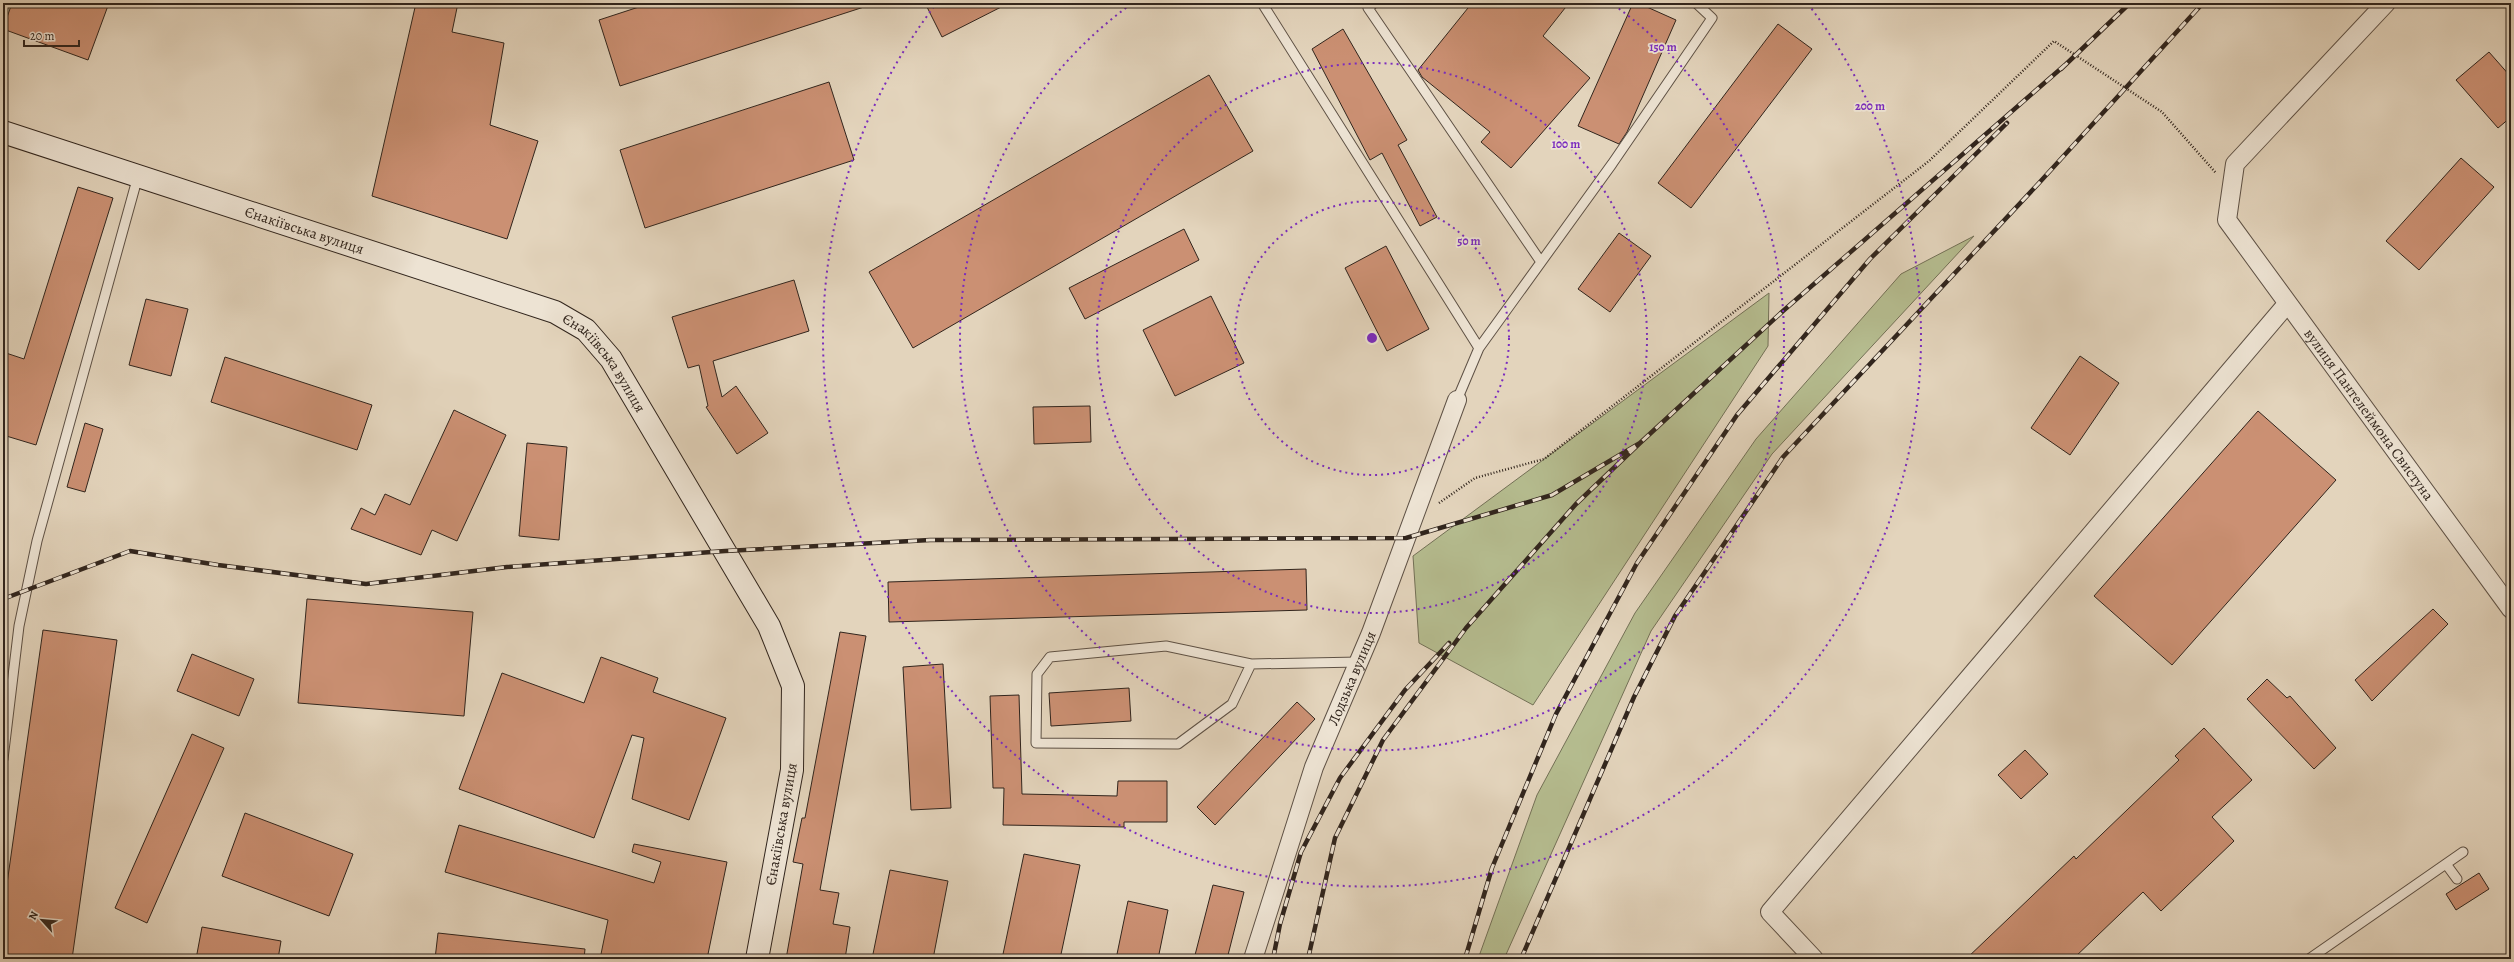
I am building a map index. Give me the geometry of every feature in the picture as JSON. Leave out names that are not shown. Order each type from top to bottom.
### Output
[{"type":"street","points":[[2231,190],[2235,164],[2386,3]]},
{"type":"street","name":"Єнакіївська вулиця","points":[[3,132],[555,312],[586,330],[611,359],[769,626],[793,686],[792,770],[757,959]]},
{"type":"street","name":"вулиця Пантелеймона Свистуна","points":[[2231,190],[2227,220],[2511,609]]},
{"type":"street","points":[[1814,959],[1770,912],[2287,304]]},
{"type":"street","name":"Лодзька вулиця","points":[[1253,959],[1314,768],[1359,662],[1457,400]]},
{"type":"lane","points":[[1262,3],[1479,348]]},
{"type":"lane","points":[[1374,3],[1368,8],[1541,262]]},
{"type":"lane","points":[[1457,400],[1479,348],[1612,164],[1712,18],[1696,3]]},
{"type":"lane","points":[[3,759],[19,626],[37,541],[138,176]]},
{"type":"lane","points":[[1251,664],[1232,704],[1178,744],[1036,743],[1037,674],[1050,657],[1166,646],[1251,664],[1359,662]]},
{"type":"lane","points":[[2309,959],[2463,852]]},
{"type":"lane","points":[[2446,864],[2457,879]]},
{"type":"path","points":[[1437,504],[1475,478],[1544,459],[1930,161],[2054,41],[2162,112],[2231,190]]},
{"type":"green space","points":[[1974,236],[1772,454],[1651,631],[1504,959],[1478,959],[1537,795],[1635,613],[1756,439],[1901,274]]},
{"type":"green space","points":[[1769,293],[1768,346],[1533,705],[1419,643],[1413,556]]},
{"type":"building","points":[[12,3],[109,3],[88,60],[3,29]]},
{"type":"building","points":[[416,3],[458,3],[452,32],[504,43],[490,125],[538,141],[507,239],[372,196]]},
{"type":"building","points":[[651,3],[867,3],[867,6],[620,86],[599,20]]},
{"type":"building","points":[[925,3],[1009,3],[942,37]]},
{"type":"building","points":[[1472,3],[1569,3],[1543,36],[1590,78],[1511,168],[1481,142],[1490,132],[1422,77],[1418,70]]},
{"type":"building","points":[[1633,3],[1638,3],[1676,20],[1627,132],[1619,144],[1578,126]]},
{"type":"building","points":[[1778,24],[1812,49],[1691,208],[1658,183]]},
{"type":"building","points":[[1343,29],[1407,140],[1398,145],[1437,217],[1420,226],[1382,153],[1370,160],[1312,49]]},
{"type":"building","points":[[2489,52],[2511,77],[2511,117],[2498,128],[2456,80]]},
{"type":"building","points":[[1209,75],[1253,151],[913,348],[869,272]]},
{"type":"building","points":[[829,82],[854,160],[645,228],[620,150]]},
{"type":"building","points":[[2461,158],[2494,187],[2419,270],[2386,241]]},
{"type":"building","points":[[78,187],[113,198],[36,445],[3,435],[3,352],[24,359]]},
{"type":"building","points":[[1184,229],[1199,260],[1085,319],[1069,288]]},
{"type":"building","points":[[1619,233],[1651,256],[1610,312],[1578,289]]},
{"type":"building","points":[[1386,246],[1429,329],[1387,351],[1345,268]]},
{"type":"building","points":[[794,280],[809,331],[713,361],[722,397],[736,386],[768,433],[737,454],[706,407],[708,406],[699,365],[688,368],[672,317]]},
{"type":"building","points":[[1211,296],[1244,363],[1175,396],[1143,330]]},
{"type":"building","points":[[146,299],[188,309],[171,376],[129,365]]},
{"type":"building","points":[[2080,356],[2119,383],[2070,455],[2031,428]]},
{"type":"building","points":[[225,357],[372,405],[357,450],[211,402]]},
{"type":"building","points":[[1090,406],[1091,442],[1034,444],[1033,407]]},
{"type":"building","points":[[454,410],[506,435],[457,541],[432,530],[421,555],[351,529],[361,508],[375,515],[385,494],[410,505]]},
{"type":"building","points":[[2258,411],[2336,480],[2172,665],[2094,596]]},
{"type":"building","points":[[85,423],[103,429],[85,492],[67,487]]},
{"type":"building","points":[[527,443],[567,447],[559,540],[519,536]]},
{"type":"building","points":[[1306,569],[1307,610],[889,622],[888,582]]},
{"type":"building","points":[[307,599],[473,612],[464,716],[298,703]]},
{"type":"building","points":[[2433,609],[2448,624],[2372,701],[2355,680]]},
{"type":"building","points":[[43,630],[117,640],[72,959],[3,959],[3,912]]},
{"type":"building","points":[[840,632],[866,636],[820,890],[839,893],[833,924],[850,927],[845,959],[786,959],[803,864],[793,862],[802,818],[805,818]]},
{"type":"building","points":[[192,654],[254,679],[239,716],[177,691]]},
{"type":"building","points":[[601,657],[658,678],[653,692],[726,718],[689,820],[632,799],[644,738],[632,735],[594,838],[459,789],[502,673],[584,703]]},
{"type":"building","points":[[943,664],[951,808],[911,810],[903,667]]},
{"type":"building","points":[[2267,679],[2287,698],[2290,696],[2336,748],[2314,769],[2247,699]]},
{"type":"building","points":[[1129,688],[1131,721],[1051,726],[1049,693]]},
{"type":"building","points":[[1019,695],[1022,794],[1117,796],[1118,781],[1167,781],[1167,822],[1124,822],[1124,827],[1003,825],[1004,788],[993,788],[990,696]]},
{"type":"building","points":[[1297,702],[1315,719],[1215,825],[1197,807]]},
{"type":"building","points":[[2204,728],[2252,780],[2212,817],[2234,841],[2161,911],[2143,892],[2073,959],[1966,959],[2074,856],[2076,859],[2179,760],[2175,756]]},
{"type":"building","points":[[192,734],[224,748],[147,923],[115,908]]},
{"type":"building","points":[[2025,750],[2048,774],[2021,799],[1998,775]]},
{"type":"building","points":[[245,813],[353,854],[329,916],[222,876]]},
{"type":"building","points":[[459,825],[654,883],[661,862],[632,852],[634,844],[727,862],[707,959],[600,959],[608,920],[445,872]]},
{"type":"building","points":[[1024,854],[1080,865],[1060,959],[1002,959]]},
{"type":"building","points":[[890,870],[948,881],[933,959],[872,959]]},
{"type":"building","points":[[2479,873],[2489,889],[2456,910],[2446,894]]},
{"type":"building","points":[[1213,885],[1244,892],[1227,959],[1194,959]]},
{"type":"building","points":[[1128,901],[1168,910],[1158,959],[1116,959]]},
{"type":"building","points":[[202,927],[281,941],[278,959],[196,959]]},
{"type":"building","points":[[438,933],[585,949],[584,959],[435,959]]},
{"type":"railway","points":[[2061,69],[2130,3]]},
{"type":"railway","points":[[1521,959],[1634,697],[1675,616],[1783,457],[2039,183],[2203,3]]},
{"type":"railway","points":[[1308,959],[1335,838],[1383,740],[1466,628],[1576,504],[1640,443],[1783,311],[2065,65]]},
{"type":"railway","points":[[1465,959],[1492,868],[1556,714],[1637,563],[1737,415],[1870,259],[2007,123]]},
{"type":"railway","points":[[3,599],[130,551],[218,565],[366,584],[507,567],[725,551],[930,540],[1406,538],[1552,495],[1640,443]]},
{"type":"railway","points":[[1273,959],[1280,924],[1301,852],[1340,778],[1405,690],[1449,643]]}]
